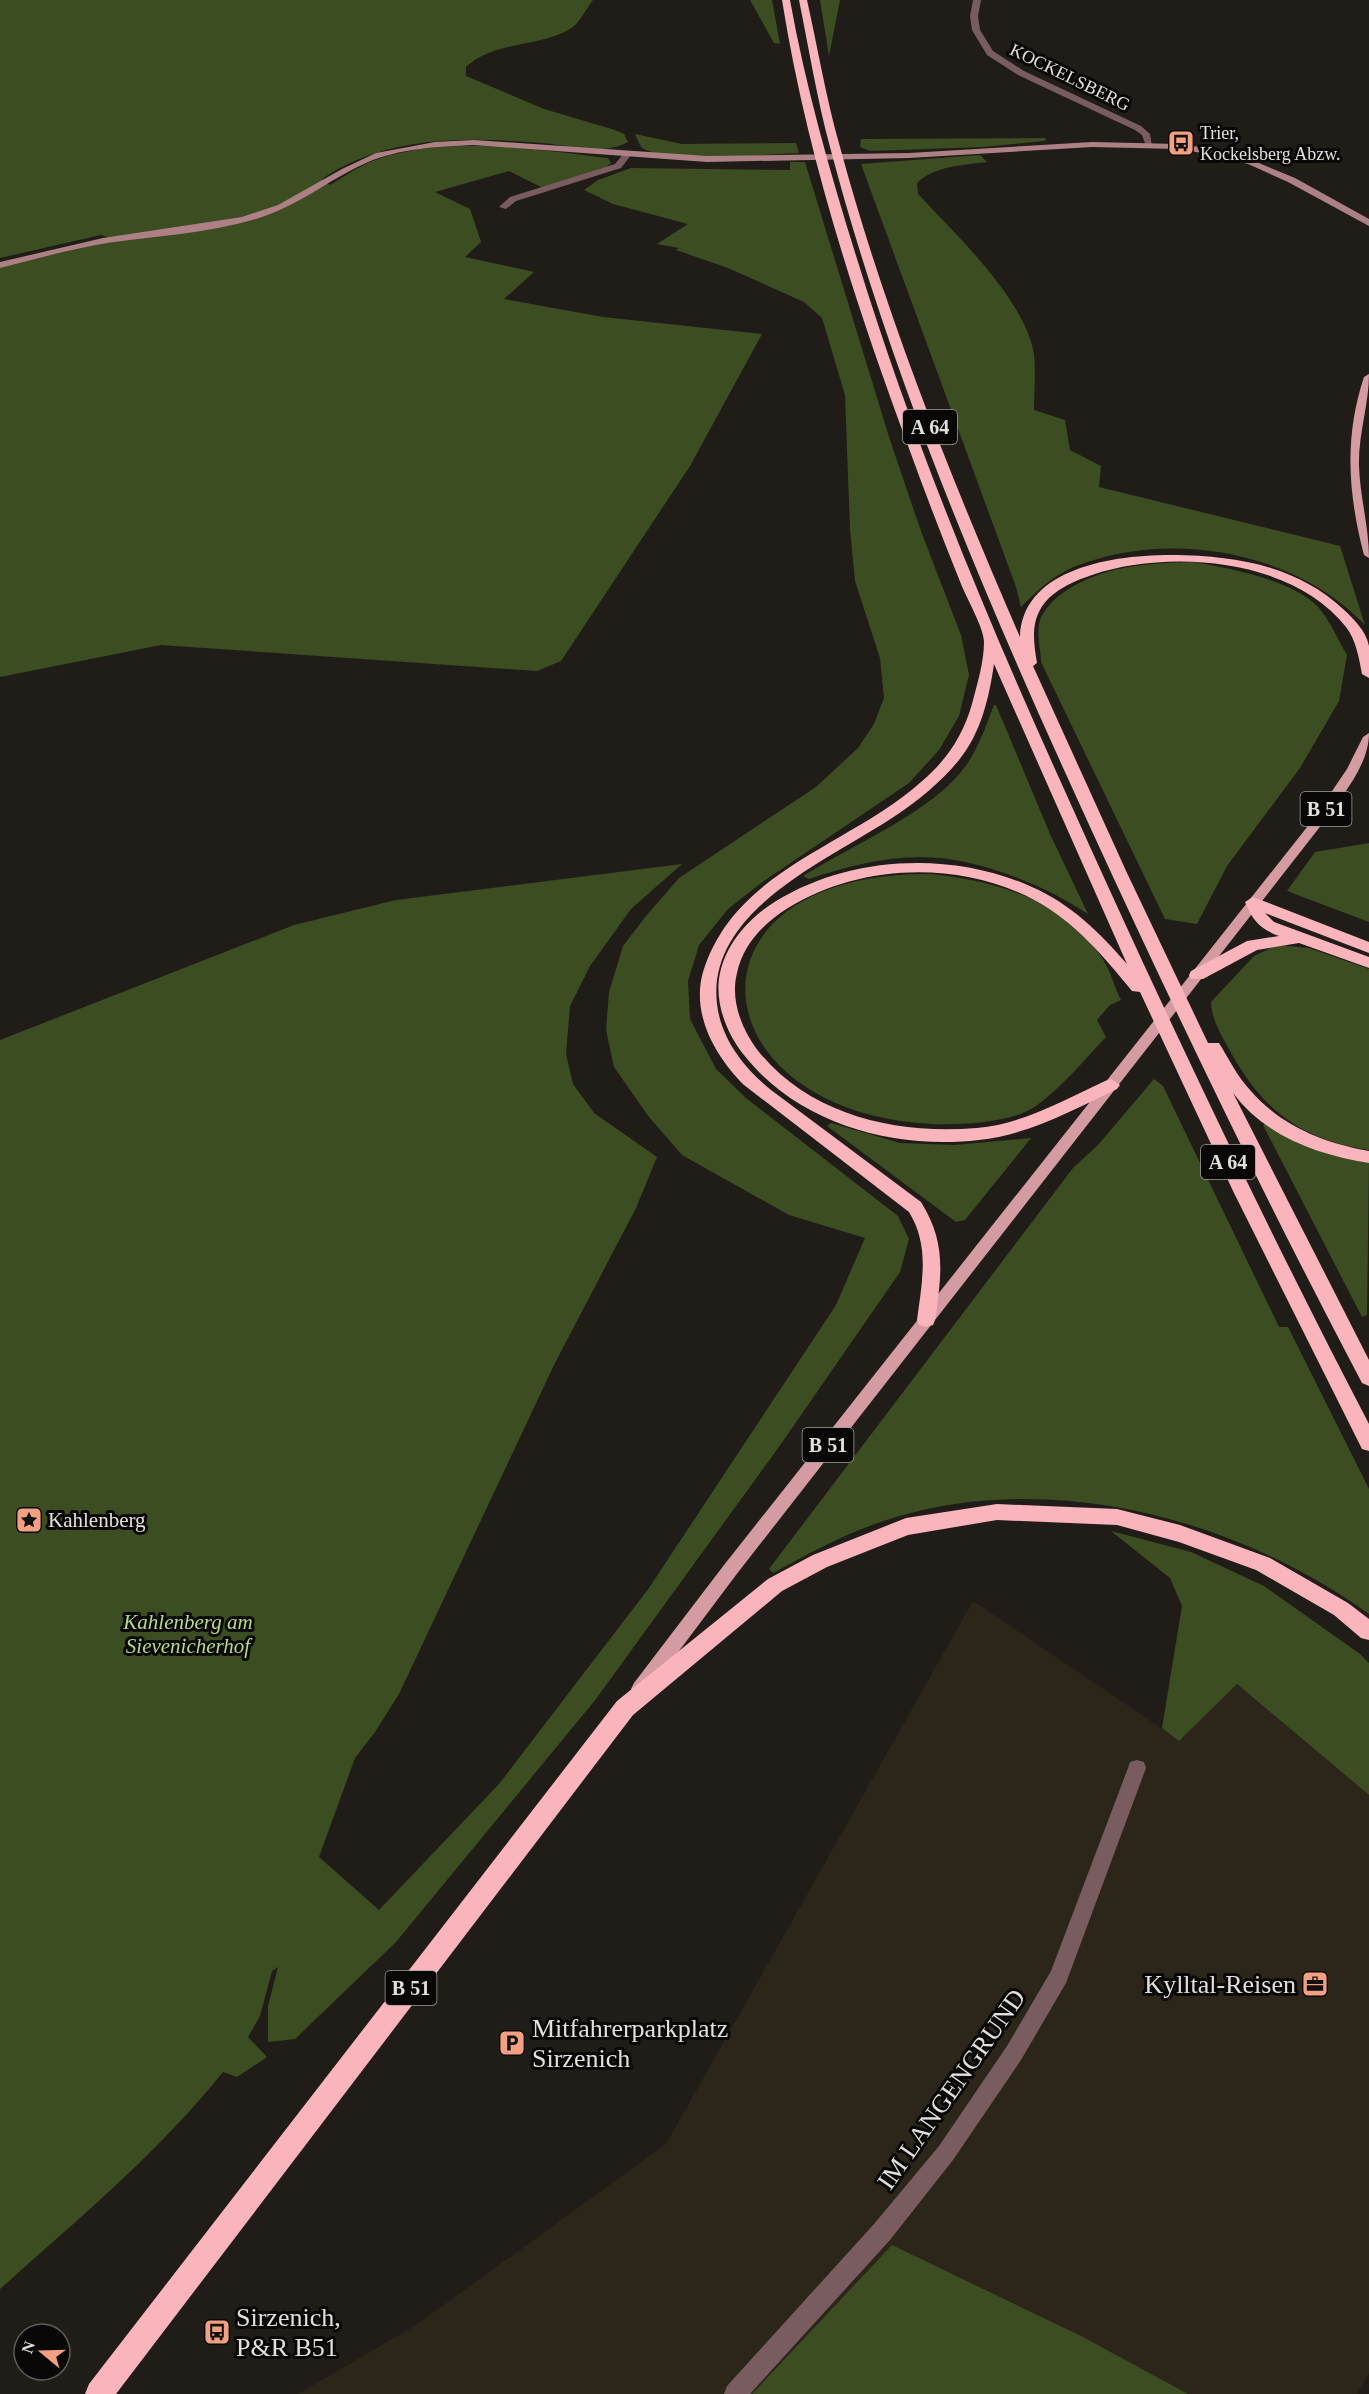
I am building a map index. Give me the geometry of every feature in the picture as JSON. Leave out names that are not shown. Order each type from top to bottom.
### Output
[{"type":"highway","name":"A 64","points":[[786,0],[817,143],[864,304],[921,467],[991,642],[1151,1002],[1306,1322],[1369,1443]]},
{"type":"highway","name":"A 64","points":[[803,0],[840,166],[884,303],[975,552],[1167,975],[1305,1257],[1369,1378]]},
{"type":"highway","points":[[1033,683],[1027,640],[1028,624],[1033,610],[1042,598],[1069,579],[1086,572],[1147,557],[1211,559],[1276,575],[1308,589],[1350,623],[1361,641],[1369,674]]},
{"type":"highway","points":[[926,1320],[933,1259],[926,1223],[915,1208],[764,1092],[738,1068],[716,1035],[707,1000],[710,971],[719,947],[735,922],[750,906],[796,869],[900,806],[934,780],[954,758],[970,734],[980,709],[991,642]]},
{"type":"highway","points":[[1111,1085],[1020,1124],[980,1134],[921,1135],[885,1130],[845,1120],[816,1108],[783,1087],[755,1061],[738,1034],[728,1007],[727,976],[736,949],[759,920],[788,899],[818,885],[856,873],[928,868],[957,872],[1002,883],[1024,890],[1056,906],[1088,929],[1151,1002]]},
{"type":"highway","points":[[1254,902],[1263,921],[1302,939],[1369,963]]},
{"type":"highway","points":[[1254,902],[1369,948]]},
{"type":"highway","points":[[1197,975],[1253,945],[1274,940],[1302,939]]},
{"type":"highway","points":[[1167,975],[1241,1091],[1260,1110],[1300,1138],[1326,1148],[1369,1157]]},
{"type":"highway","points":[[625,1708],[775,1585],[811,1566],[906,1527],[997,1512],[1117,1517],[1180,1534],[1263,1564],[1341,1609],[1369,1631]]},
{"type":"highway","name":"B 51","points":[[99,2394],[625,1708]]},
{"type":"main road","points":[[0,265],[104,241],[224,224],[266,213],[292,203],[352,167],[397,150],[432,145],[507,144],[690,159],[981,152],[1074,143],[1149,144],[1212,151],[1249,161],[1284,177],[1369,223]]},
{"type":"main road","points":[[1369,377],[1358,413],[1354,462],[1355,501],[1369,555]]},
{"type":"main road","name":"B 51","points":[[625,1708],[1254,902],[1335,796],[1369,737]]},
{"type":"street","name":"KOCKELSBERG","points":[[978,0],[974,16],[976,30],[990,53],[1021,73],[1138,128],[1146,134],[1149,144]]},
{"type":"street","points":[[503,207],[513,199],[618,166],[627,155]]},
{"type":"street","name":"IM LANGENGRUND","points":[[735,2394],[882,2232],[946,2153],[1014,2053],[1059,1976],[1137,1768]]},
{"type":"shaded area","points":[[973,1601],[1179,1740],[1237,1684],[1369,1795],[1369,2373],[1357,2394],[298,2394],[416,2325],[666,2144]]},
{"type":"green space","points":[[0,0],[593,0],[570,29],[558,35],[490,52],[477,58],[466,67],[466,76],[544,109],[615,130],[624,134],[628,142],[608,148],[586,149],[513,141],[428,142],[373,154],[322,179],[330,185],[370,162],[398,153],[427,148],[488,146],[608,158],[611,163],[606,167],[543,188],[509,171],[435,192],[470,209],[481,242],[465,257],[534,272],[504,299],[603,317],[762,334],[690,466],[561,661],[537,671],[161,645],[0,677],[0,265],[114,239],[101,235],[0,258]]},
{"type":"green space","points":[[750,0],[772,0],[780,44],[774,43]]},
{"type":"green space","points":[[820,0],[840,0],[829,56]]},
{"type":"green space","points":[[635,134],[682,144],[796,143],[799,153],[717,157],[672,156],[641,147]]},
{"type":"green space","points":[[1046,138],[1045,141],[983,147],[870,151],[860,147],[861,139]]},
{"type":"green space","points":[[980,155],[987,162],[950,167],[924,177],[917,183],[918,194],[986,268],[1017,311],[1028,333],[1034,354],[1034,410],[1065,420],[1070,450],[1101,466],[1099,487],[1340,546],[1365,625],[1336,600],[1304,579],[1268,564],[1230,554],[1190,549],[1151,549],[1113,555],[1076,566],[1054,578],[1021,607],[1016,587],[861,164]]},
{"type":"green space","name":"Kahlenberg am Sievenicherhof","points":[[790,162],[805,162],[889,437],[922,534],[961,635],[969,675],[959,716],[939,750],[909,783],[761,883],[728,909],[699,945],[688,981],[690,1019],[716,1069],[746,1098],[898,1216],[909,1239],[900,1272],[781,1444],[596,1699],[396,1942],[295,2039],[268,2042],[268,2006],[278,1967],[272,1971],[260,2016],[248,2037],[267,2057],[237,2077],[223,2072],[198,2102],[144,2158],[0,2289],[0,1040],[294,925],[396,900],[682,864],[631,909],[590,966],[570,1006],[566,1054],[573,1084],[594,1113],[657,1157],[636,1208],[555,1363],[399,1694],[355,1758],[319,1857],[379,1910],[499,1784],[649,1588],[836,1305],[865,1238],[789,1215],[682,1155],[649,1117],[614,1067],[606,1030],[609,992],[623,946],[646,916],[679,878],[816,787],[858,748],[874,724],[884,698],[880,658],[855,581],[850,529],[845,395],[822,318],[804,302],[728,268],[676,250],[679,248],[657,244],[688,224],[613,204],[584,190],[598,180],[631,168],[790,170]]},
{"type":"green space","points":[[1193,562],[1260,577],[1293,589],[1318,607],[1347,655],[1339,701],[1300,768],[1227,866],[1197,924],[1165,919],[1041,662],[1038,634],[1040,621],[1050,605],[1075,585],[1123,568]]},
{"type":"green space","points":[[994,705],[996,705],[1050,834],[1088,914],[1051,892],[1008,874],[942,858],[893,859],[850,867],[809,879],[803,876],[914,812],[953,781],[975,750]]},
{"type":"green space","points":[[1369,843],[1369,922],[1287,891],[1315,852]]},
{"type":"green space","points":[[930,874],[1003,888],[1048,908],[1087,938],[1105,963],[1121,1000],[1110,1005],[1097,1020],[1106,1037],[1050,1095],[1021,1114],[983,1122],[932,1124],[853,1110],[795,1080],[759,1039],[745,994],[755,949],[788,911],[846,884]]},
{"type":"green space","points":[[1277,945],[1309,948],[1369,969],[1369,1150],[1323,1138],[1303,1129],[1269,1105],[1241,1070],[1217,1026],[1211,1002],[1254,956]]},
{"type":"green space","points":[[1154,1079],[1163,1086],[1279,1327],[1288,1327],[1369,1489],[1369,1614],[1317,1581],[1262,1552],[1203,1529],[1143,1512],[1081,1502],[1018,1499],[957,1504],[896,1517],[848,1535],[773,1573],[769,1569],[1073,1168],[1098,1145]]},
{"type":"green space","points":[[831,1123],[900,1143],[954,1145],[1031,1138],[965,1220],[956,1222],[827,1126]]},
{"type":"green space","points":[[1266,1123],[1303,1143],[1328,1153],[1369,1162],[1367,1315],[1362,1317],[1263,1125]]},
{"type":"green space","points":[[1111,1531],[1191,1552],[1264,1586],[1360,1654],[1369,1663],[1369,1795],[1237,1684],[1179,1741],[1162,1728],[1182,1606],[1170,1578]]},
{"type":"green space","points":[[892,2245],[1083,2337],[1188,2394],[752,2394]]},
{"type":"place","name":"Trier, Kockelsberg Abzw.","points":[[1181,143]]},
{"type":"place","name":"Kahlenberg","points":[[29,1520]]},
{"type":"place","name":"Kylltal-Reisen","points":[[1315,1984]]},
{"type":"place","name":"Mitfahrerparkplatz Sirzenich","points":[[512,2043]]},
{"type":"place","name":"Sirzenich, P&R B51","points":[[217,2332]]}]
